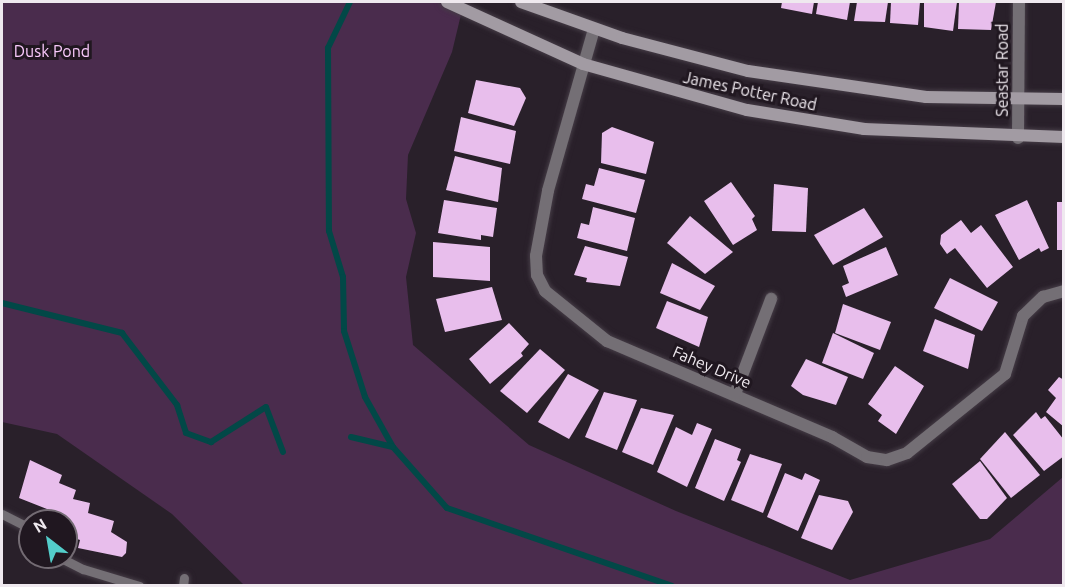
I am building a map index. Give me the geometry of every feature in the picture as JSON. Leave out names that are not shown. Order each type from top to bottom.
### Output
[{"type":"main road","name":"James Potter Road","points":[[447,2],[584,64],[671,91],[802,120],[919,134],[1018,138],[1064,137]]},
{"type":"main road","name":"James Potter Road","points":[[521,2],[594,29],[748,71],[926,97],[1064,99]]},
{"type":"street","name":"Seastar Road","points":[[1018,138],[1019,2]]},
{"type":"street","name":"Fahey Drive","points":[[594,29],[548,191],[537,275],[560,305],[607,341],[735,394],[867,457],[888,460],[907,453],[1005,374],[1023,316],[1043,297],[1064,291]]},
{"type":"street","points":[[735,394],[771,299]]},
{"type":"lane","points":[[2,514],[18,522]]},
{"type":"lane","points":[[78,566],[139,585]]},
{"type":"green space","name":"Dusk Pond","points":[[2,2],[464,2],[452,52],[408,155],[406,199],[416,233],[406,277],[413,345],[529,445],[676,511],[850,580],[990,539],[1063,477],[1063,585],[244,585],[172,514],[57,434],[2,422]]},
{"type":"building","points":[[782,2],[814,2],[812,14],[781,8]]},
{"type":"building","points":[[818,2],[850,2],[847,20],[816,14]]},
{"type":"building","points":[[857,2],[888,2],[885,22],[854,21]]},
{"type":"building","points":[[891,2],[920,2],[918,25],[890,23]]},
{"type":"building","points":[[924,2],[957,2],[953,31],[924,27]]},
{"type":"building","points":[[959,2],[996,2],[991,30],[958,29]]},
{"type":"building","points":[[476,80],[520,88],[526,98],[514,126],[468,113]]},
{"type":"building","points":[[461,117],[516,131],[510,164],[454,151]]},
{"type":"building","points":[[612,127],[654,142],[646,174],[601,163],[602,133]]},
{"type":"building","points":[[455,156],[502,168],[498,202],[446,190]]},
{"type":"building","points":[[599,168],[645,180],[636,213],[582,199],[586,184],[594,186]]},
{"type":"building","points":[[731,182],[755,216],[752,219],[757,230],[733,245],[704,201]]},
{"type":"building","points":[[774,184],[808,188],[806,232],[772,231]]},
{"type":"building","points":[[444,200],[497,208],[493,237],[481,235],[481,240],[438,233]]},
{"type":"building","points":[[1027,200],[1049,248],[1041,252],[1039,248],[1019,260],[995,215]]},
{"type":"building","points":[[1057,202],[1064,202],[1064,250],[1057,250]]},
{"type":"building","points":[[593,207],[635,218],[627,251],[577,238],[581,223],[589,225]]},
{"type":"building","points":[[864,208],[883,237],[833,265],[814,235]]},
{"type":"building","points":[[690,216],[733,252],[705,274],[667,243]]},
{"type":"building","points":[[961,220],[971,233],[981,225],[1013,267],[987,288],[955,248],[947,254],[940,244],[941,235]]},
{"type":"building","points":[[433,242],[490,247],[490,281],[433,277]]},
{"type":"building","points":[[585,246],[628,257],[620,286],[586,282],[587,278],[574,275]]},
{"type":"building","points":[[886,247],[898,275],[846,297],[842,286],[849,283],[843,266]]},
{"type":"building","points":[[672,263],[715,286],[700,310],[660,293]]},
{"type":"building","points":[[950,278],[998,302],[982,331],[934,308]]},
{"type":"building","points":[[492,287],[502,320],[445,332],[436,299]]},
{"type":"building","points":[[667,301],[708,317],[699,347],[656,328]]},
{"type":"building","points":[[843,304],[891,322],[880,350],[835,333]]},
{"type":"building","points":[[935,319],[975,335],[968,369],[923,351]]},
{"type":"building","points":[[509,323],[529,344],[521,353],[523,356],[490,384],[469,359]]},
{"type":"building","points":[[833,333],[874,353],[863,379],[822,363]]},
{"type":"building","points":[[540,349],[565,370],[527,413],[500,391]]},
{"type":"building","points":[[806,359],[848,377],[836,405],[803,395],[791,386]]},
{"type":"building","points":[[895,366],[924,386],[896,434],[878,421],[882,415],[868,404]]},
{"type":"building","points":[[568,374],[599,390],[569,439],[538,422]]},
{"type":"building","points":[[1059,377],[1064,380],[1064,427],[1046,412],[1056,398],[1048,390]]},
{"type":"building","points":[[604,392],[637,400],[617,450],[585,437]]},
{"type":"building","points":[[641,408],[674,415],[653,465],[622,452]]},
{"type":"building","points":[[1036,412],[1041,419],[1045,416],[1064,440],[1064,456],[1044,471],[1013,435]]},
{"type":"building","points":[[697,423],[712,429],[687,487],[657,472],[676,427],[692,435]]},
{"type":"building","points":[[1005,432],[1040,475],[1011,498],[980,459]]},
{"type":"building","points":[[715,439],[741,449],[737,460],[741,462],[724,501],[695,488]]},
{"type":"building","points":[[750,454],[782,464],[763,513],[731,500]]},
{"type":"building","points":[[30,460],[62,475],[59,483],[76,490],[73,499],[90,503],[88,513],[114,521],[111,532],[127,542],[126,553],[122,557],[78,548],[80,540],[78,539],[78,509],[47,509],[19,498]]},
{"type":"building","points":[[980,461],[1007,498],[987,519],[980,519],[952,484]]},
{"type":"building","points":[[785,473],[802,480],[805,473],[820,480],[798,531],[767,517]]},
{"type":"building","points":[[819,495],[848,501],[853,512],[832,550],[801,538]]},
{"type":"waterway","points":[[350,2],[328,48],[329,231],[343,277],[344,331],[365,397],[393,447],[447,508],[672,586]]},
{"type":"waterway","points":[[2,303],[122,333],[177,405],[186,433],[211,442],[266,407],[283,452]]},
{"type":"waterway","points":[[351,437],[393,447]]}]
